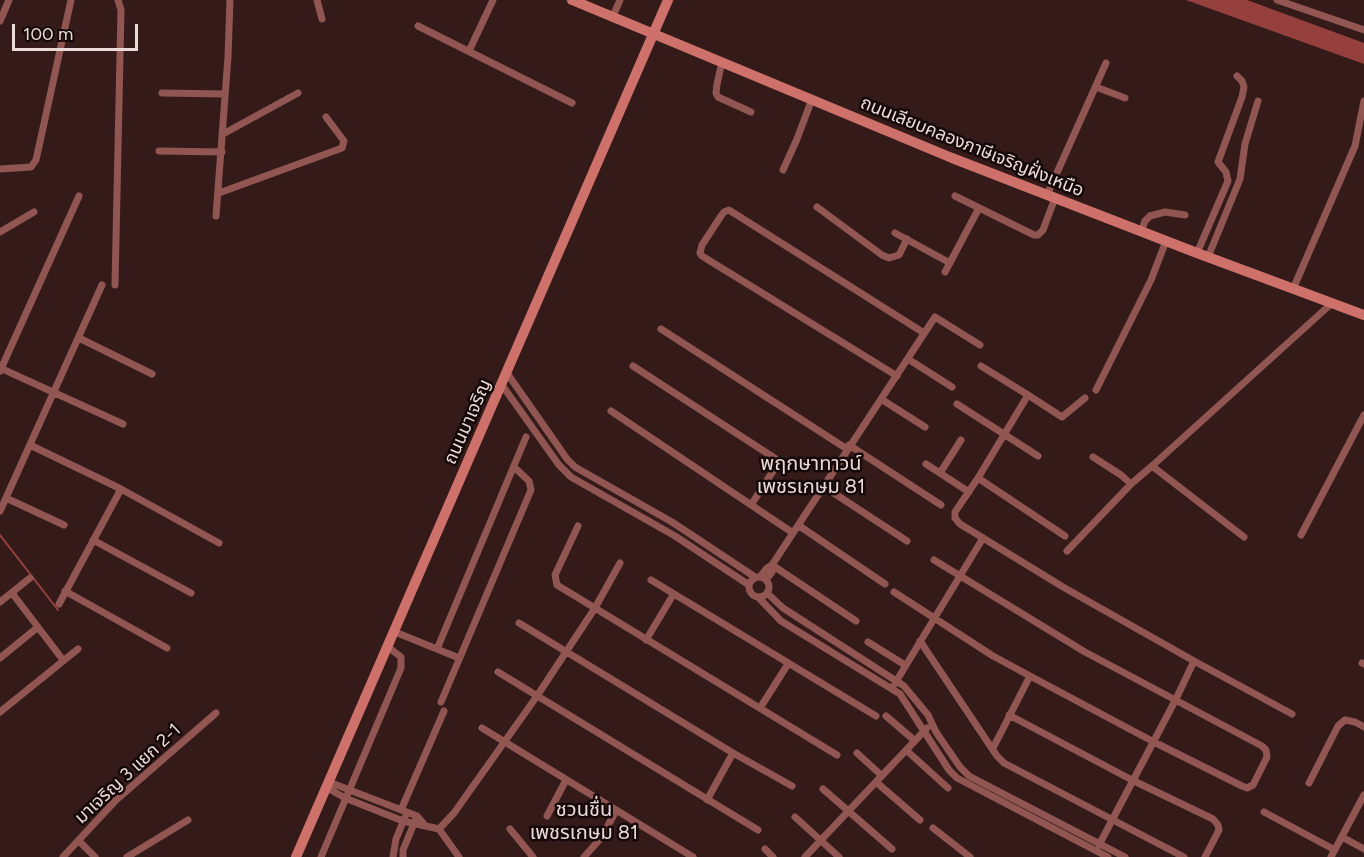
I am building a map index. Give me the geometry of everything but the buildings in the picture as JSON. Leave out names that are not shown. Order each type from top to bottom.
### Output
[{"type":"main road","name":"ถนนเลียบคลองภาษีเจริญฝั่งเหนือ","points":[[572,0],[1051,197],[1364,315]]},
{"type":"main road","name":"ถนนมาเจริญ","points":[[296,857],[668,0]]},
{"type":"street","points":[[0,21],[9,0]]},
{"type":"street","points":[[0,169],[31,167],[36,160],[71,0]]},
{"type":"street","points":[[115,285],[121,10],[118,0]]},
{"type":"street","points":[[216,216],[222,152],[230,0]]},
{"type":"street","points":[[317,0],[322,19]]},
{"type":"street","points":[[469,51],[493,0]]},
{"type":"street","points":[[613,16],[620,0]]},
{"type":"street","points":[[1276,0],[1364,30]]},
{"type":"street","points":[[418,26],[572,103]]},
{"type":"street","points":[[723,62],[717,84],[718,98],[751,112]]},
{"type":"street","points":[[955,196],[1030,234],[1038,235],[1043,230],[1051,197],[1106,63]]},
{"type":"street","points":[[1202,255],[1228,181],[1226,172],[1218,162],[1242,97],[1244,87],[1237,76]]},
{"type":"street","points":[[1096,87],[1125,98]]},
{"type":"street","points":[[162,93],[225,94]]},
{"type":"street","points":[[223,134],[298,93]]},
{"type":"street","points":[[783,170],[812,99]]},
{"type":"street","points":[[1202,255],[1240,179],[1245,144],[1258,101]]},
{"type":"street","points":[[1293,289],[1355,146],[1364,101]]},
{"type":"street","points":[[219,193],[342,148],[344,141],[326,117]]},
{"type":"street","points":[[159,151],[222,152]]},
{"type":"street","points":[[80,196],[0,369],[123,424]]},
{"type":"street","points":[[817,207],[889,258],[899,255],[907,239]]},
{"type":"street","points":[[945,272],[979,208]]},
{"type":"street","points":[[897,376],[702,256],[700,253],[702,245],[724,212],[729,210],[924,333]]},
{"type":"street","points":[[0,232],[34,212]]},
{"type":"street","points":[[1141,232],[1145,221],[1150,216],[1165,212],[1185,215]]},
{"type":"street","points":[[895,233],[950,263]]},
{"type":"street","points":[[1096,390],[1151,280],[1166,241]]},
{"type":"street","points":[[0,511],[102,285]]},
{"type":"street","points":[[1068,551],[1131,484],[1332,303]]},
{"type":"street","points":[[749,585],[761,578],[767,568],[772,566],[935,317],[980,345]]},
{"type":"street","points":[[661,328],[941,505]]},
{"type":"street","points":[[79,338],[152,374]]},
{"type":"street","points":[[908,358],[952,387]]},
{"type":"street","points":[[633,366],[776,459],[777,465],[751,505]]},
{"type":"street","points":[[981,366],[1062,417],[1085,398]]},
{"type":"street","points":[[507,373],[575,467],[761,578],[769,586],[767,592],[758,597]]},
{"type":"street","points":[[502,385],[559,465],[571,477],[707,557],[749,585],[750,591],[781,621],[900,694],[949,770],[957,778],[1098,847],[1125,857]]},
{"type":"street","points":[[1028,395],[955,512],[955,518],[1063,587],[1293,714]]},
{"type":"street","points":[[881,399],[925,427]]},
{"type":"street","points":[[957,404],[1038,456]]},
{"type":"street","points":[[611,411],[793,533]]},
{"type":"street","points":[[1301,535],[1364,415]]},
{"type":"street","points":[[437,649],[526,437]]},
{"type":"street","points":[[940,473],[962,440]]},
{"type":"street","points":[[30,445],[121,489],[219,543]]},
{"type":"street","points":[[1093,457],[1131,484]]},
{"type":"street","points":[[559,465],[567,459]]},
{"type":"street","points":[[926,464],[969,492]]},
{"type":"street","points":[[1152,466],[1244,537]]},
{"type":"street","points":[[441,702],[531,490],[530,481],[514,467]]},
{"type":"street","points":[[978,478],[1065,536]]},
{"type":"street","points":[[823,486],[907,541]]},
{"type":"street","points":[[59,604],[121,489]]},
{"type":"street","points":[[623,506],[627,497]]},
{"type":"street","points":[[6,498],[64,525]]},
{"type":"street","points":[[798,525],[885,584]]},
{"type":"street","points":[[578,526],[555,575],[555,582],[646,640],[837,755]]},
{"type":"street","points":[[892,689],[983,538]]},
{"type":"street","points":[[93,540],[191,593]]},
{"type":"street","points":[[707,557],[712,549]]},
{"type":"street","points":[[894,592],[993,656],[1030,676],[1242,786],[1247,788],[1253,785],[1267,756],[1262,746],[1085,652],[934,560]]},
{"type":"street","points":[[439,828],[459,806],[537,696],[595,608],[620,563]]},
{"type":"street","points":[[772,566],[856,621]]},
{"type":"street","points":[[0,602],[30,578]]},
{"type":"street","points":[[651,580],[876,716]]},
{"type":"street","points":[[65,591],[167,648]]},
{"type":"street","points":[[767,592],[783,608],[904,686],[928,715],[960,767],[969,776],[1098,847],[1108,857]]},
{"type":"street","points":[[12,593],[63,660]]},
{"type":"street","points":[[646,640],[673,595]]},
{"type":"street","points":[[519,623],[733,753],[792,786]]},
{"type":"street","points":[[0,658],[38,627]]},
{"type":"street","points":[[395,632],[459,658]]},
{"type":"street","points":[[920,641],[1004,763],[1185,857]]},
{"type":"street","points":[[868,642],[905,665]]},
{"type":"street","points":[[321,857],[401,668],[401,657],[388,647]]},
{"type":"street","points":[[0,712],[78,649]]},
{"type":"street","points":[[1098,847],[1194,661]]},
{"type":"street","points":[[760,708],[788,664]]},
{"type":"street","points":[[498,672],[758,830]]},
{"type":"street","points":[[993,748],[1030,676]]},
{"type":"street","points":[[393,857],[404,811],[444,711]]},
{"type":"street","name":"มาเจริญ 3 แยก 2-1","points":[[63,857],[116,800],[216,713]]},
{"type":"street","points":[[1009,715],[1132,780],[1213,819],[1218,825],[1218,830],[1205,857]]},
{"type":"street","points":[[886,716],[914,740]]},
{"type":"street","points":[[1309,783],[1338,726],[1345,720],[1364,727]]},
{"type":"street","points":[[805,857],[932,723]]},
{"type":"street","points":[[482,728],[693,857]]},
{"type":"street","points":[[906,750],[948,788]]},
{"type":"street","points":[[707,800],[733,753]]},
{"type":"street","points":[[857,753],[920,820]]},
{"type":"street","points":[[547,816],[566,780]]},
{"type":"street","points":[[327,785],[348,790],[417,816],[424,824]]},
{"type":"street","points":[[327,785],[345,798],[414,824],[439,828],[459,857]]},
{"type":"street","points":[[823,789],[892,849]]},
{"type":"street","points":[[1263,812],[1333,854],[1364,796]]},
{"type":"street","points":[[584,857],[601,838],[616,811]]},
{"type":"street","points":[[403,857],[403,850],[417,816]]},
{"type":"street","points":[[795,817],[839,857]]},
{"type":"street","points":[[127,857],[188,820]]},
{"type":"street","points":[[933,828],[970,857]]},
{"type":"street","points":[[510,829],[533,857]]},
{"type":"street","points":[[1342,837],[1364,849]]},
{"type":"street","points":[[79,841],[95,857]]},
{"type":"street","points":[[765,849],[773,857]]},
{"type":"shaded area","points":[[1186,0],[1247,0],[1364,43],[1364,64]]},
{"type":"waterway","points":[[0,535],[58,610]]},
{"type":"district","name":"พฤกษาทาวน์ เพชรเกษม 81","points":[[811,476]]},
{"type":"district","name":"ชวนชื่น เพชรเกษม 81","points":[[584,822]]}]
